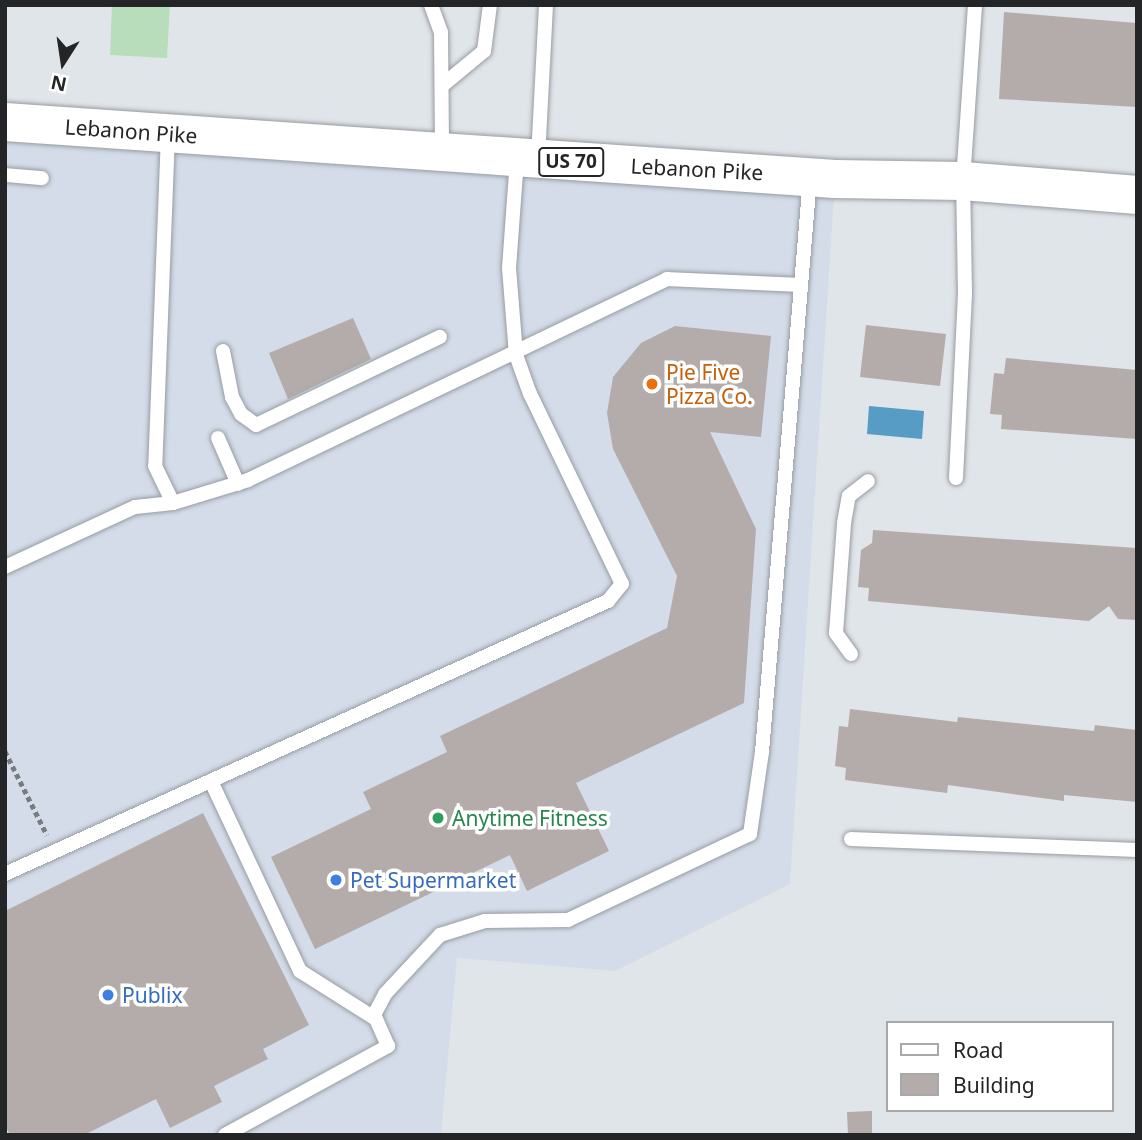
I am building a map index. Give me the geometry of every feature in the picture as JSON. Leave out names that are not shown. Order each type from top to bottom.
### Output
[{"type":"main road","name":"Lebanon Pike","points":[[5,122],[528,159],[810,176],[963,181],[1137,195]]},
{"type":"lane","points":[[431,5],[441,32],[444,84],[442,153]]},
{"type":"lane","points":[[444,84],[484,51],[490,5]]},
{"type":"lane","points":[[5,874],[608,601],[622,584],[530,394],[516,355],[509,268],[528,159],[546,5]]},
{"type":"lane","points":[[957,478],[965,293],[963,181],[975,5]]},
{"type":"lane","points":[[168,133],[155,466],[173,503]]},
{"type":"lane","points":[[5,175],[42,178]]},
{"type":"lane","points":[[376,1018],[385,994],[440,935],[485,921],[568,920],[750,834],[762,752],[810,176]]},
{"type":"lane","points":[[5,567],[135,507],[173,503],[238,484],[516,355],[667,279],[800,285]]},
{"type":"lane","points":[[223,351],[232,397],[241,414],[256,425],[440,337]]},
{"type":"lane","points":[[218,438],[238,484]]},
{"type":"lane","points":[[851,654],[836,633],[844,523],[849,496],[867,481]]},
{"type":"lane","points":[[211,781],[300,971],[376,1018],[388,1046],[225,1135]]},
{"type":"lane","points":[[851,839],[1137,850]]},
{"type":"path","points":[[5,751],[55,852]]},
{"type":"shaded area","points":[[5,122],[835,179],[790,884],[615,971],[457,958],[441,1135],[5,1135]]},
{"type":"green space","points":[[112,5],[170,5],[167,58],[110,55]]},
{"type":"water","points":[[869,406],[924,411],[922,439],[867,434]]},
{"type":"building","points":[[1004,12],[1137,23],[1137,107],[999,99]]},
{"type":"building","points":[[353,318],[371,359],[288,399],[269,353]]},
{"type":"building","points":[[866,325],[946,334],[940,386],[860,377]]},
{"type":"building","points":[[675,326],[771,336],[761,437],[710,432],[756,529],[744,703],[576,783],[609,851],[527,891],[510,855],[315,949],[271,857],[371,809],[363,792],[447,752],[440,736],[667,628],[677,576],[613,449],[607,413],[613,377],[641,343]]},
{"type":"building","points":[[1006,358],[1137,370],[1137,439],[1001,429],[1002,415],[990,414],[994,373],[1004,374]]},
{"type":"building","points":[[873,530],[1137,548],[1137,620],[1118,619],[1109,606],[1089,621],[868,601],[869,588],[858,587],[861,550],[872,543]]},
{"type":"building","points":[[850,709],[957,722],[958,717],[1094,731],[1095,725],[1137,730],[1137,802],[1064,795],[1064,801],[948,785],[947,793],[845,780],[846,768],[835,766],[839,726],[848,727]]},
{"type":"building","points":[[203,813],[309,1025],[263,1049],[268,1059],[214,1086],[222,1102],[170,1128],[156,1099],[84,1135],[10,1135],[5,1125],[5,911]]},
{"type":"building","points":[[872,1111],[872,1135],[848,1135],[847,1112]]},
{"type":"place","name":"Pie Five Pizza Co.","points":[[652,384]]},
{"type":"place","name":"Anytime Fitness","points":[[438,818]]},
{"type":"place","name":"Pet Supermarket","points":[[336,880]]},
{"type":"place","name":"Publix","points":[[108,995]]}]
